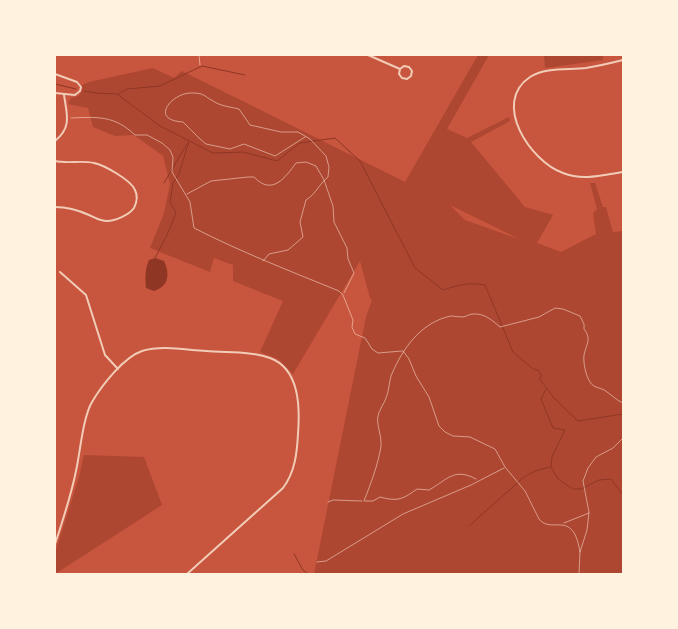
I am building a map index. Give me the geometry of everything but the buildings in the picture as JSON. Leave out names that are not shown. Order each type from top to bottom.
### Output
[{"type":"street","points":[[368,55],[400,69]]},
{"type":"street","points":[[623,60],[587,68],[546,71],[534,75],[519,88],[514,98],[513,107],[521,132],[536,154],[550,167],[561,173],[578,177],[623,172]]},
{"type":"street","points":[[404,66],[409,67],[412,71],[411,76],[407,79],[402,78],[399,74],[400,69],[404,66]]},
{"type":"street","points":[[55,74],[73,80],[80,84],[81,87],[76,95],[55,93]]},
{"type":"street","points":[[55,141],[66,129],[67,118],[64,95]]},
{"type":"street","points":[[55,161],[70,163],[91,162],[103,166],[132,185],[138,198],[128,215],[107,221],[96,219],[88,214],[66,207],[55,207]]},
{"type":"street","points":[[60,272],[86,295],[105,355],[118,369]]},
{"type":"street","points":[[55,544],[75,474],[86,418],[91,403],[118,369],[141,351],[157,349],[246,354],[270,358],[280,364],[296,387],[299,427],[295,462],[288,481],[187,574]]},
{"type":"path","points":[[199,55],[200,64]]},
{"type":"path","points":[[263,261],[269,254],[288,250],[302,237],[300,222],[306,200],[313,196],[320,184],[328,177],[329,167],[326,156],[310,139],[305,136],[298,132],[281,132],[250,125],[239,109],[214,102],[206,95],[185,94],[167,105],[166,117],[172,122],[183,122],[206,144],[230,149],[244,144],[275,156],[305,136]]},
{"type":"path","points":[[67,118],[102,117],[114,120],[135,134],[147,135],[162,143],[170,150],[173,158],[172,172],[187,194],[194,228],[263,261],[339,290],[343,295],[353,320],[352,327],[355,334],[365,338],[372,349],[378,353],[403,351]]},
{"type":"path","points":[[187,194],[211,181],[248,177],[254,177],[258,182],[266,185],[276,185],[283,180],[296,163],[306,162],[316,166],[324,180],[333,206],[334,222],[348,248],[348,258],[354,271],[343,295]]},
{"type":"path","points":[[364,501],[373,479],[381,445],[378,417],[386,398],[391,376],[403,351],[425,327],[453,316],[463,317],[478,314],[489,317],[500,327],[539,317],[555,308],[564,309],[580,316],[584,329],[588,334],[584,364],[590,382],[596,388],[606,390],[611,397],[623,403]]},
{"type":"path","points":[[403,351],[429,397],[439,426],[453,436],[470,437],[495,449],[505,467],[525,491],[542,523],[563,524],[590,512]]},
{"type":"path","points":[[580,552],[590,512],[583,481],[588,468],[596,457],[613,448],[623,438]]},
{"type":"path","points":[[317,562],[326,561],[402,514],[505,467]]},
{"type":"path","points":[[328,502],[333,500],[373,501],[380,497],[392,501],[404,498],[417,489],[429,490],[454,474],[469,475],[477,480]]},
{"type":"path","points":[[563,524],[574,532],[578,542],[580,552],[579,574]]},
{"type":"shaded area","points":[[478,55],[489,55],[447,129],[467,138],[509,117],[510,121],[471,142],[525,207],[553,215],[537,243],[561,252],[596,234],[593,213],[597,209],[590,183],[595,183],[603,207],[606,207],[613,232],[623,231],[623,574],[314,574],[366,317],[372,300],[360,261],[293,374],[278,359],[260,352],[283,301],[233,281],[233,265],[214,258],[210,272],[150,248],[164,213],[170,184],[163,156],[134,135],[115,136],[93,127],[88,108],[68,104],[71,98],[80,94],[82,85],[89,82],[153,68],[174,78],[182,71],[405,182]],"holes":[[[450,205],[521,240],[465,220]]]},
{"type":"shaded area","points":[[544,55],[603,55],[603,60],[545,68]]},
{"type":"shaded area","points":[[155,258],[164,261],[167,279],[163,286],[154,291],[146,288],[145,277],[149,260]]},
{"type":"shaded area","points":[[84,455],[144,457],[162,505],[55,574],[55,553]]},
{"type":"waterway","points":[[118,94],[127,89],[160,86],[202,66],[245,75]]},
{"type":"waterway","points":[[55,84],[76,89]]},
{"type":"waterway","points":[[84,91],[117,94],[160,126],[213,153],[243,152],[277,161],[300,143],[335,138],[360,161],[415,268],[443,290],[464,284],[485,285],[513,352],[533,369],[538,370],[542,376],[539,378],[554,398],[578,421],[623,414]]},
{"type":"waterway","points":[[155,258],[176,213],[170,202],[173,183],[179,174],[189,141]]},
{"type":"waterway","points":[[164,183],[187,144]]},
{"type":"waterway","points":[[546,389],[541,399],[553,428],[565,430],[552,457],[551,467],[558,479],[573,489],[581,489],[599,480],[611,479],[623,495]]},
{"type":"waterway","points":[[469,526],[524,477],[535,471],[550,467]]},
{"type":"waterway","points":[[294,554],[303,570],[308,574]]}]
